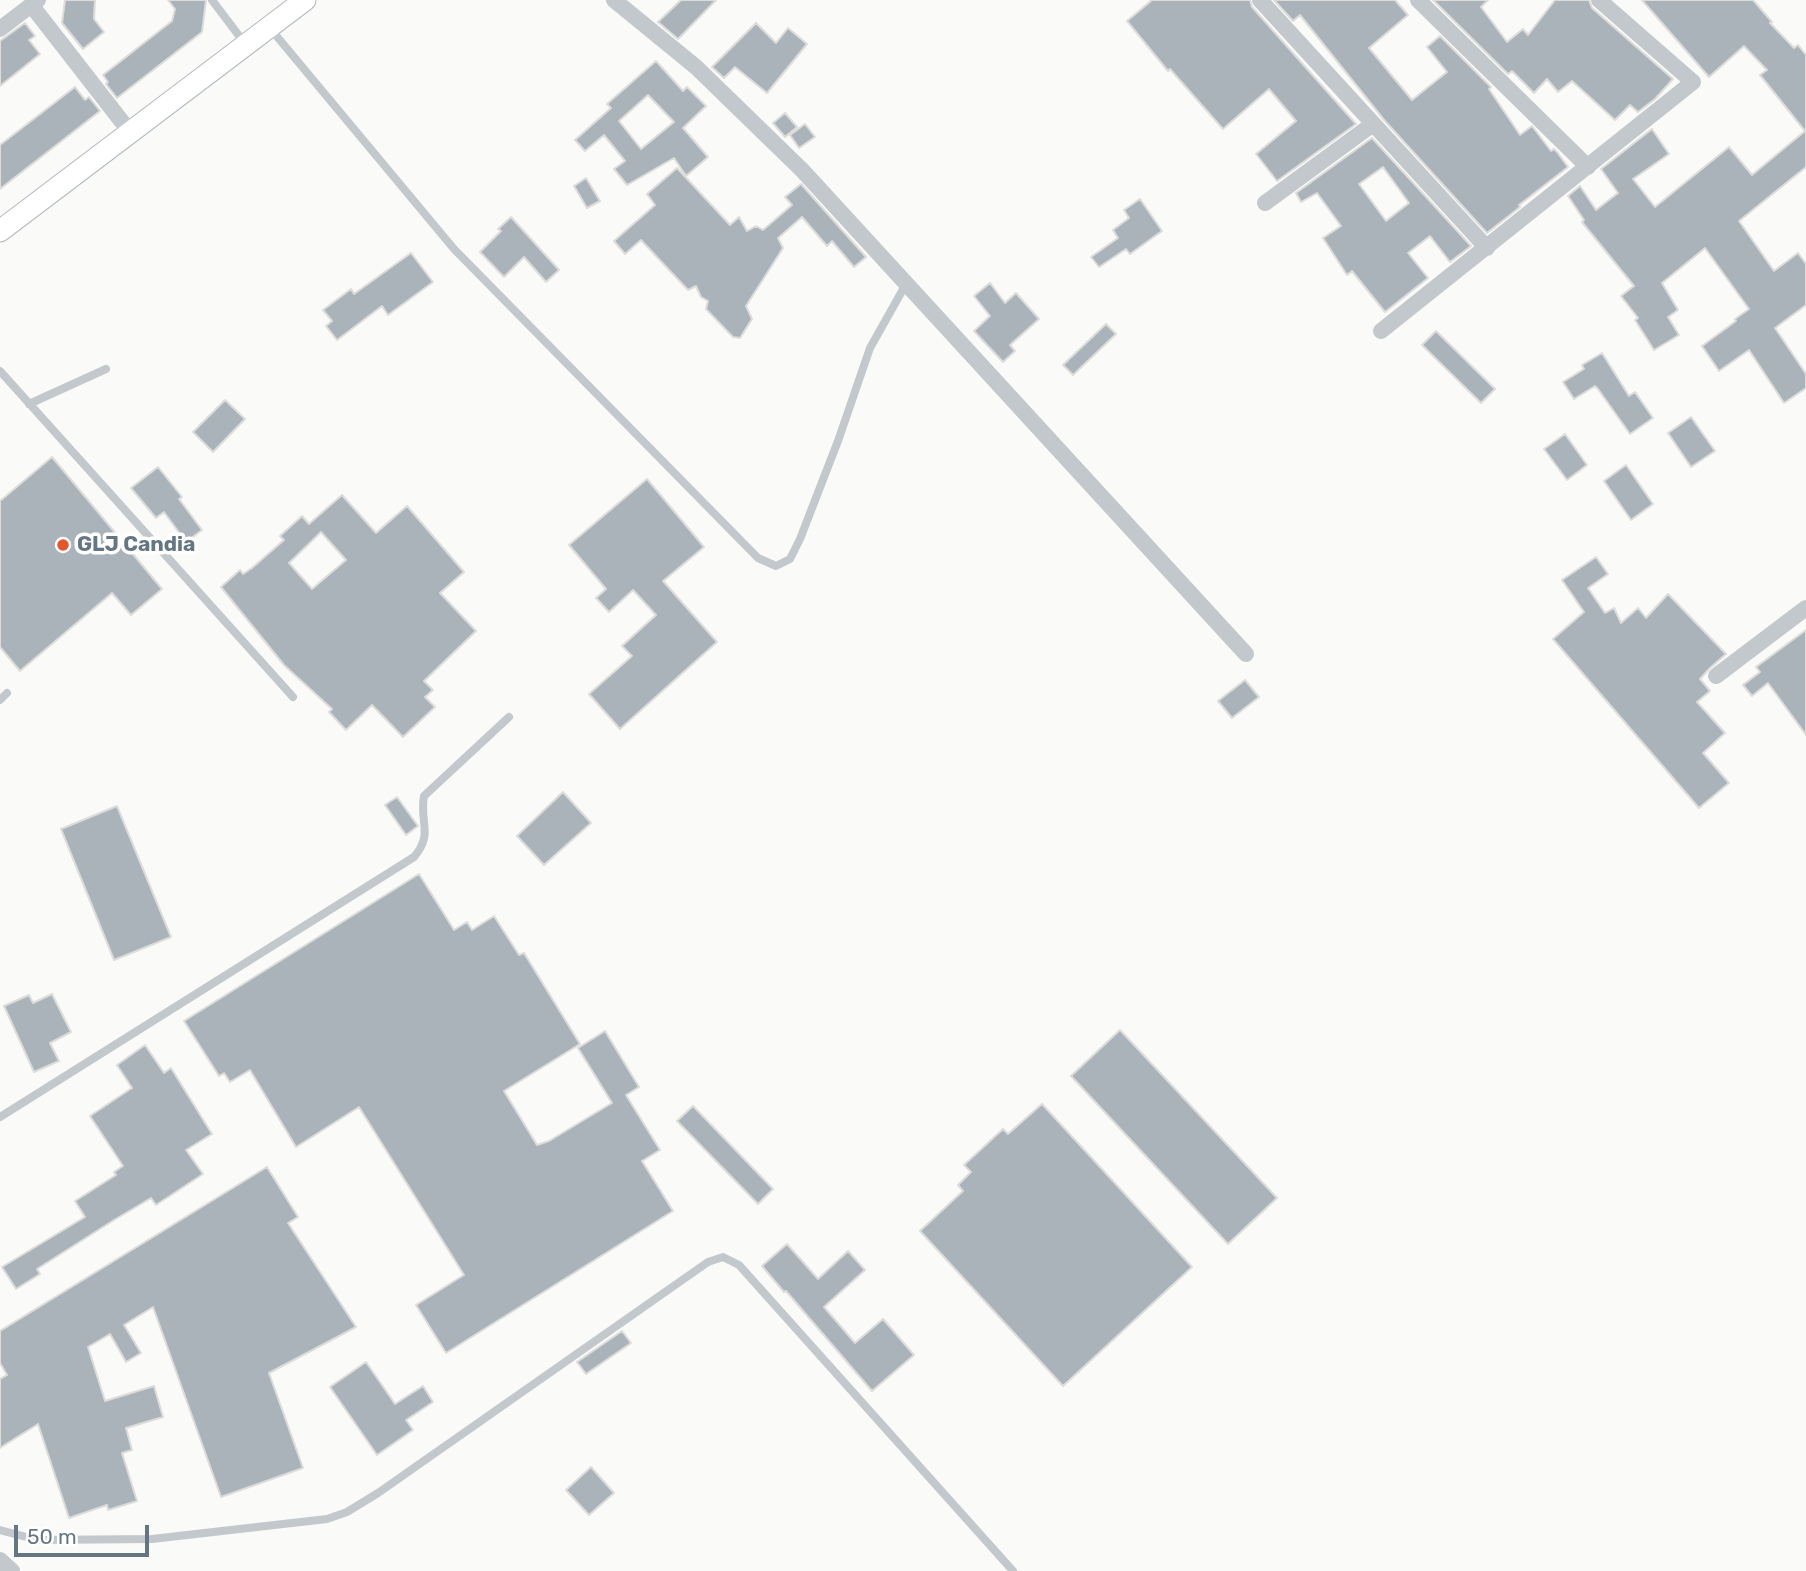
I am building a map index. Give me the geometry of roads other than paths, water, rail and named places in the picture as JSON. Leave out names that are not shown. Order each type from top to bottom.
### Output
[{"type":"street","points":[[0,231],[305,0]]},
{"type":"street","points":[[614,0],[696,66],[802,170],[1246,654]]},
{"type":"street","points":[[1261,0],[1487,248]]},
{"type":"street","points":[[1418,0],[1588,167]]},
{"type":"street","points":[[1381,331],[1693,82],[1599,0]]},
{"type":"street","points":[[0,29],[35,3],[130,132]]},
{"type":"street","points":[[1265,203],[1373,124]]},
{"type":"street","points":[[1716,676],[1806,608]]},
{"type":"street","points":[[0,1560],[12,1571]]},
{"type":"lane","points":[[212,0],[246,45]]},
{"type":"lane","points":[[269,27],[454,249],[758,558],[776,566],[790,559],[800,539],[870,348],[906,284]]},
{"type":"lane","points":[[29,404],[106,369]]},
{"type":"lane","points":[[0,371],[293,697]]},
{"type":"lane","points":[[0,1118],[414,857],[424,845],[424,796],[509,717]]},
{"type":"lane","points":[[0,1530],[38,1540],[152,1539],[327,1519],[347,1512],[708,1262],[723,1257],[739,1265],[1013,1571]]},
{"type":"place","name":"GLJ Candia","points":[[63,545]]}]
